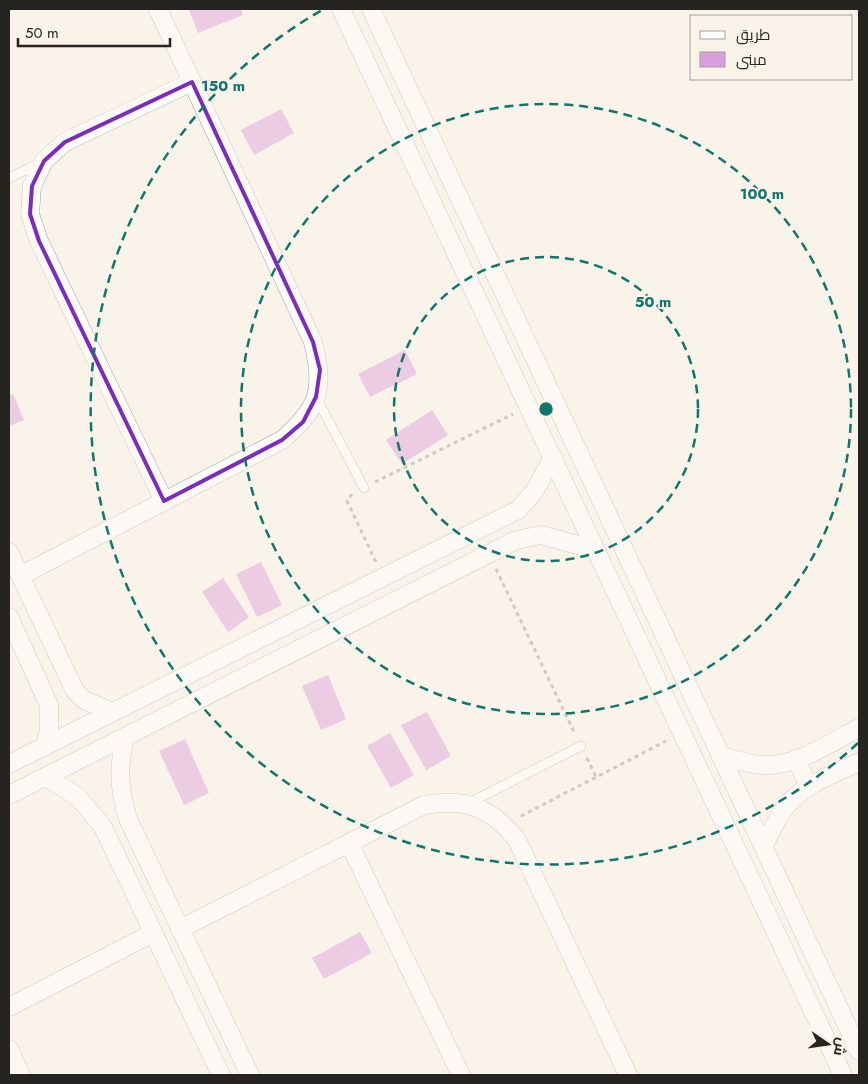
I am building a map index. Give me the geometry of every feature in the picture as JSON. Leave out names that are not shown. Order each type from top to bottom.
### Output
[{"type":"street","points":[[20,576],[282,440],[303,422],[316,397],[320,370],[313,342],[158,9]]},
{"type":"street","points":[[342,9],[842,1075]]},
{"type":"street","points":[[371,9],[859,1051]]},
{"type":"street","points":[[164,501],[39,241],[30,214],[32,186],[44,161],[65,142],[192,82]]},
{"type":"street","points":[[412,158],[435,147]]},
{"type":"street","points":[[9,764],[518,510],[527,502],[553,457]]},
{"type":"street","points":[[491,523],[496,551]]},
{"type":"street","points":[[9,795],[516,540],[541,535],[596,550]]},
{"type":"street","points":[[9,552],[68,680],[84,700],[113,712]]},
{"type":"street","points":[[9,617],[44,693],[50,719],[44,747]]},
{"type":"street","points":[[44,693],[59,692],[68,680]]},
{"type":"street","points":[[721,756],[767,765],[796,759],[859,728]]},
{"type":"street","points":[[125,737],[120,757],[122,799],[128,819],[250,1075]]},
{"type":"street","points":[[796,759],[809,787]]},
{"type":"street","points":[[763,846],[784,808],[809,787],[859,762]]},
{"type":"street","points":[[46,777],[63,785],[92,811],[103,827],[221,1075]]},
{"type":"street","points":[[180,929],[424,805],[446,802],[467,804],[487,812],[505,824],[517,840],[628,1075]]},
{"type":"street","points":[[349,844],[461,1075]]},
{"type":"street","points":[[9,1007],[153,933]]},
{"type":"street","points":[[9,1049],[21,1075]]},
{"type":"lane","points":[[9,178],[44,161]]},
{"type":"lane","points":[[316,397],[364,488]]},
{"type":"lane","points":[[467,804],[581,746]]},
{"type":"path","points":[[384,577],[347,501],[350,495],[529,406]]},
{"type":"path","points":[[496,551],[596,777]]},
{"type":"path","points":[[505,824],[682,733]]},
{"type":"highlighted area","points":[[192,82],[313,342],[320,370],[316,397],[303,422],[282,440],[164,501],[39,241],[30,214],[32,186],[44,161],[65,142]]},
{"type":"building","points":[[241,9],[243,15],[198,33],[189,10]]},
{"type":"building","points":[[281,109],[294,133],[254,155],[241,130]]},
{"type":"building","points":[[405,350],[417,374],[370,397],[358,374]]},
{"type":"building","points":[[13,394],[24,420],[9,426],[9,395]]},
{"type":"building","points":[[432,410],[448,435],[402,464],[386,440]]},
{"type":"building","points":[[261,562],[282,605],[257,617],[236,574]]},
{"type":"building","points":[[223,578],[249,617],[228,632],[202,592]]},
{"type":"building","points":[[328,675],[346,719],[321,730],[302,686]]},
{"type":"building","points":[[427,712],[451,756],[426,770],[401,725]]},
{"type":"building","points":[[390,733],[414,775],[391,788],[367,746]]},
{"type":"building","points":[[185,739],[209,793],[184,805],[159,751]]},
{"type":"building","points":[[360,932],[372,953],[324,979],[312,958]]}]
